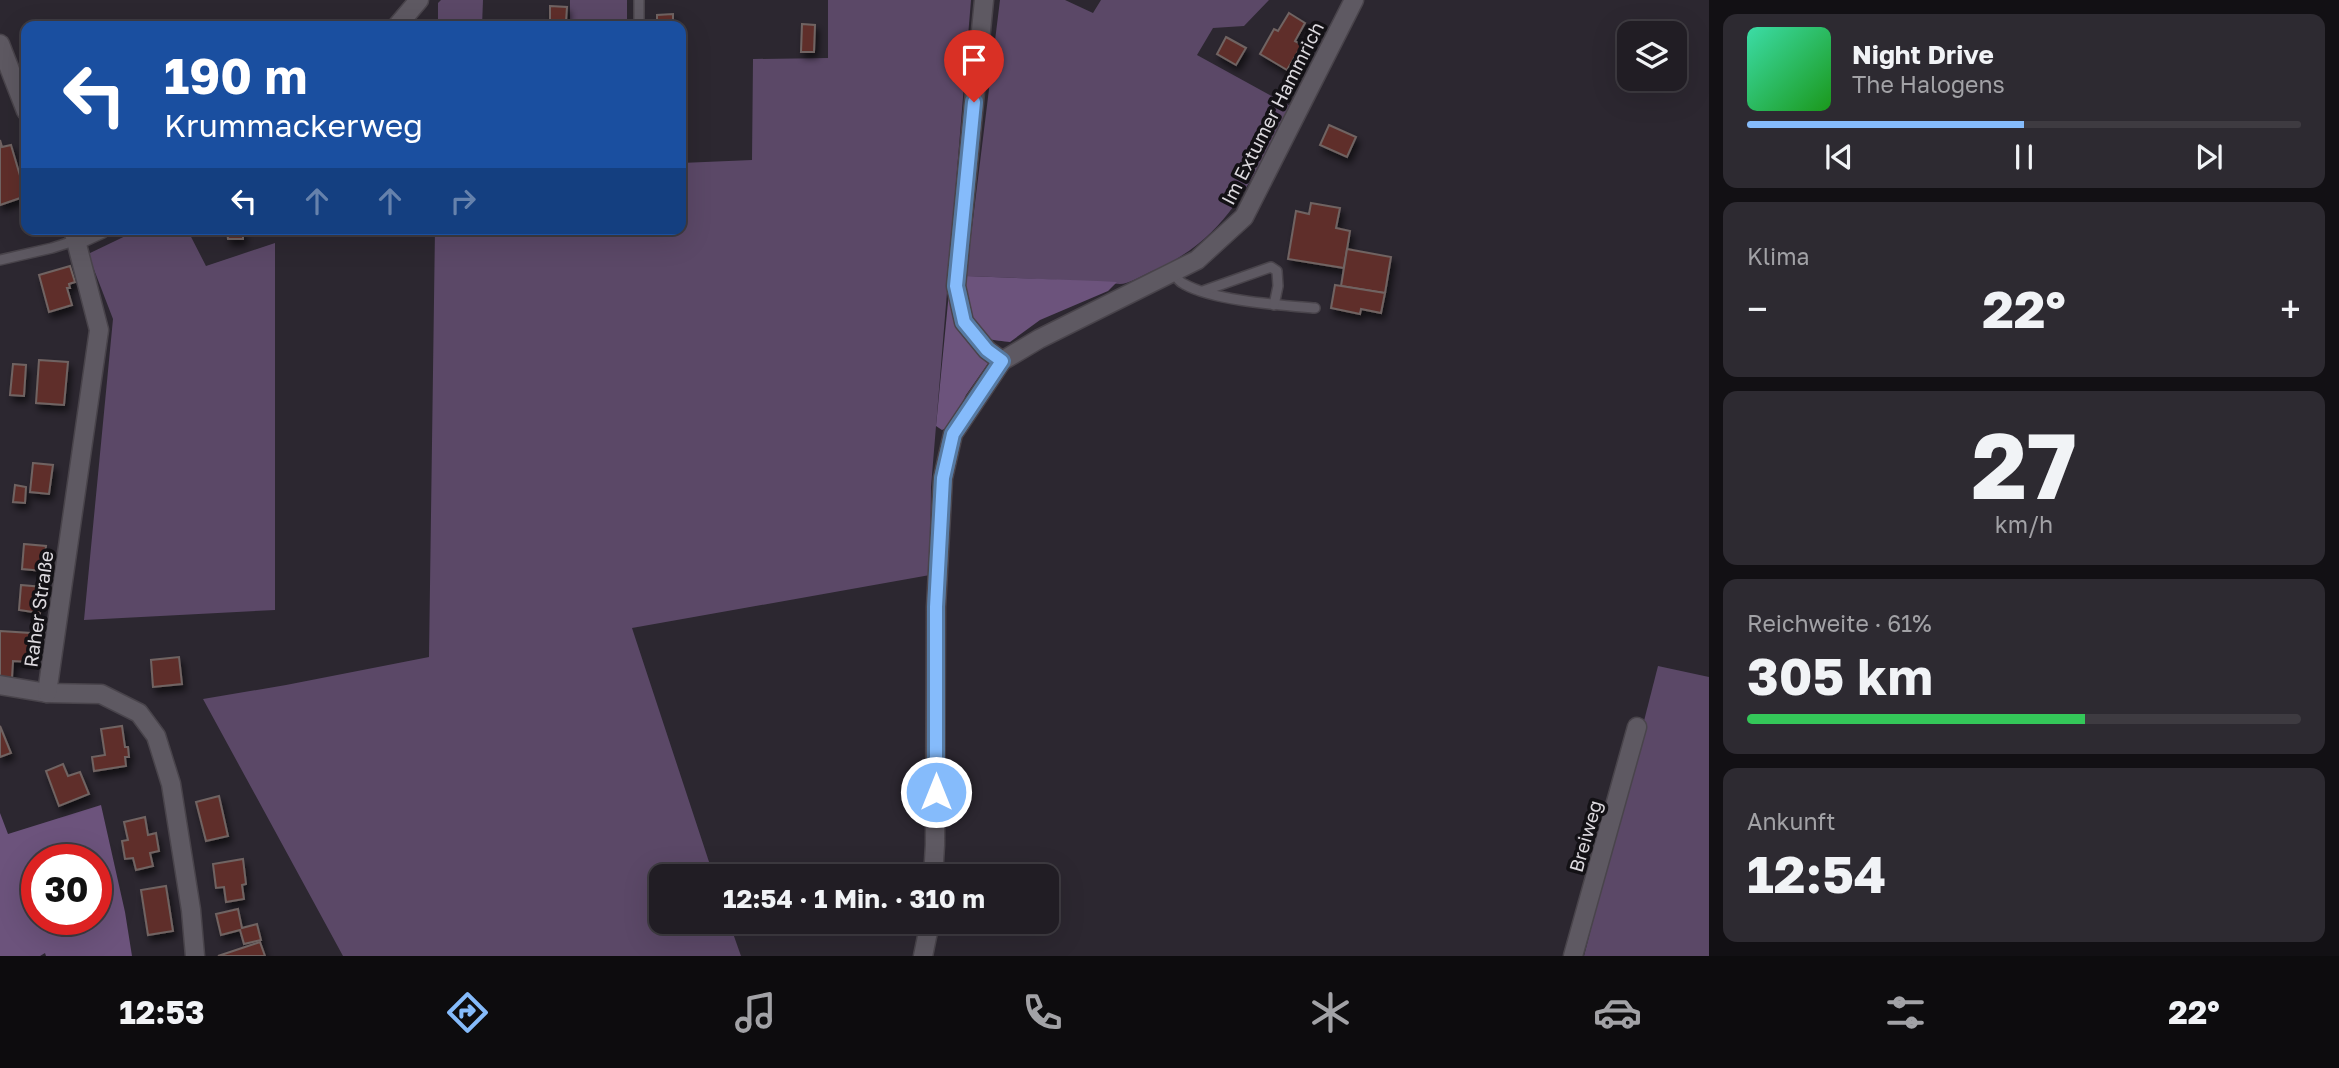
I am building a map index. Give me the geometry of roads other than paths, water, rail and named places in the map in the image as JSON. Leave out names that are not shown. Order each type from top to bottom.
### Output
[{"type":"street","points":[[401,21],[419,0]]},
{"type":"street","points":[[934,864],[936,607],[943,478],[953,434],[1002,361],[987,350],[964,322],[956,286],[984,0]]},
{"type":"street","name":"Im Extumer Hammrich","points":[[1002,361],[1039,339],[1197,260],[1244,217],[1354,0]]},
{"type":"street","points":[[0,44],[21,98]]},
{"type":"street","name":"Raher Straße","points":[[75,235],[99,331],[47,693],[101,694],[139,713],[156,736],[171,784],[191,910],[195,956]]},
{"type":"street","points":[[0,685],[47,693]]},
{"type":"street","name":"Breiweg","points":[[1573,956],[1637,727]]},
{"type":"street","points":[[923,956],[928,934]]},
{"type":"lane","points":[[639,0],[639,21]]},
{"type":"lane","points":[[1,256],[52,248],[75,235]]},
{"type":"lane","points":[[1202,291],[1271,267],[1277,271],[1274,305]]},
{"type":"lane","points":[[1173,272],[1181,284],[1202,291],[1274,305],[1315,308]]}]
